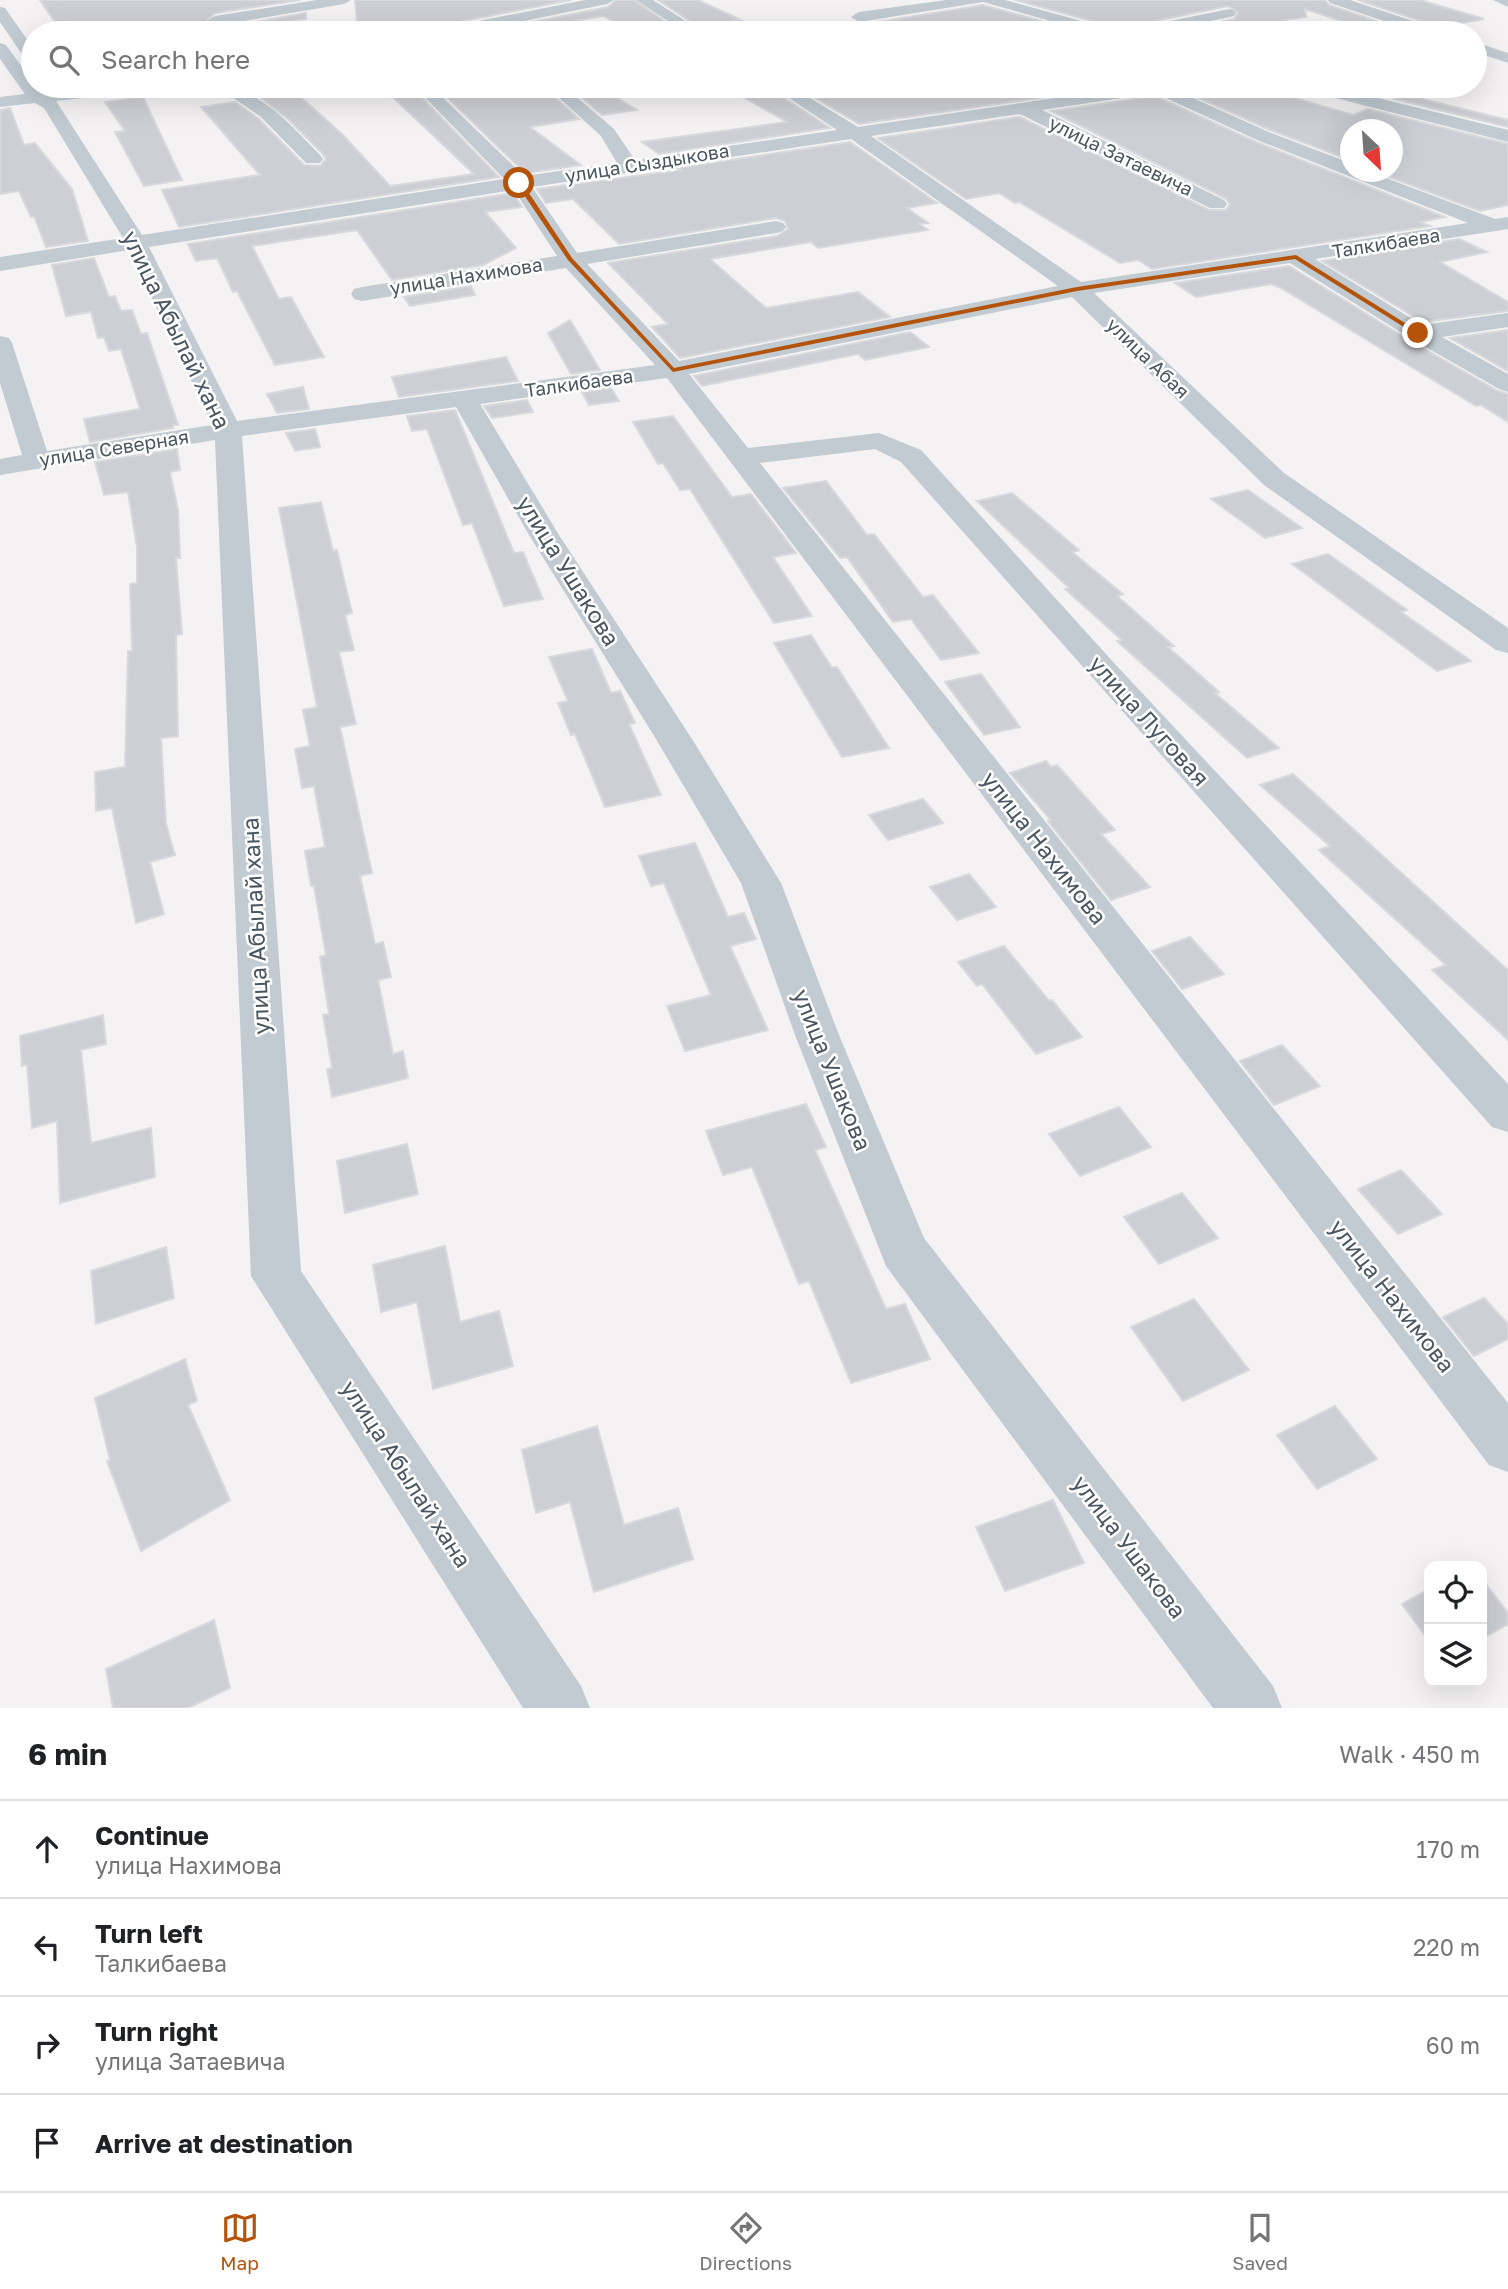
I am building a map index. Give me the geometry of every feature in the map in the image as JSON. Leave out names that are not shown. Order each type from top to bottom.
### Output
[{"type":"street","points":[[215,21],[344,0]]},
{"type":"street","points":[[503,21],[607,0]]},
{"type":"street","points":[[643,0],[677,21]]},
{"type":"street","points":[[859,17],[977,0]]},
{"type":"street","points":[[989,0],[1065,21]]},
{"type":"street","points":[[1335,0],[1399,21]]},
{"type":"street","points":[[1500,0],[1508,3]]},
{"type":"street","points":[[0,11],[21,42]]},
{"type":"street","points":[[1192,21],[1229,13]]},
{"type":"street","name":"улица Абылай хана","points":[[0,48],[21,69]]},
{"type":"street","points":[[1487,51],[1508,58]]},
{"type":"street","points":[[0,102],[33,98]]},
{"type":"street","name":"улица Абылай хана","points":[[50,98],[136,243],[228,430],[276,1276],[559,1708]]},
{"type":"street","points":[[243,98],[267,113],[313,159]]},
{"type":"street","name":"улица Нахимова","points":[[434,98],[519,183],[570,259],[673,370],[1508,1446]]},
{"type":"street","points":[[568,98],[608,133],[629,166]]},
{"type":"street","name":"улица Абая","points":[[798,98],[853,132],[1077,289],[1274,479],[1508,643]]},
{"type":"street","name":"улица Сыздыкова","points":[[0,264],[853,132],[1094,98]]},
{"type":"street","points":[[1186,98],[1263,136],[1340,166]]},
{"type":"street","points":[[1358,98],[1508,136]]},
{"type":"street","name":"улица Затаевича","points":[[1025,109],[1217,204]]},
{"type":"street","points":[[1383,182],[1501,224]]},
{"type":"street","name":"Талкибаева","points":[[228,430],[673,370],[1077,289],[1501,224]]},
{"type":"street","name":"улица Нахимова","points":[[362,294],[776,227]]},
{"type":"street","points":[[1296,257],[1418,333],[1508,384]]},
{"type":"street","points":[[1418,333],[1508,320]]},
{"type":"street","points":[[0,343],[37,461]]},
{"type":"street","name":"улица Ушакова","points":[[464,398],[544,535],[674,739],[761,883],[817,1035],[904,1251],[1251,1708]]},
{"type":"street","name":"улица Северная","points":[[0,467],[228,430]]},
{"type":"street","name":"улица Луговая","points":[[740,457],[879,441],[911,456],[1112,681],[1508,1114]]},
{"type":"building","points":[[40,0],[300,0],[215,13],[206,21],[54,21]]},
{"type":"building","points":[[355,0],[571,0],[463,21],[357,21]]},
{"type":"building","points":[[616,0],[634,0],[664,21],[614,21],[603,16],[574,21],[537,21],[608,7]]},
{"type":"building","points":[[658,0],[698,0],[741,20],[735,21],[690,21]]},
{"type":"building","points":[[1015,0],[1325,0],[1329,5],[1376,21],[1342,21],[1305,9],[1306,17],[1279,21],[1225,21],[1235,19],[1238,12],[1228,6],[1155,21],[1093,21]]},
{"type":"building","points":[[1358,0],[1420,0],[1484,19],[1421,21]]},
{"type":"building","points":[[983,5],[1041,21],[884,21]]},
{"type":"building","points":[[306,13],[306,19],[292,21],[260,21]]},
{"type":"building","points":[[143,98],[182,180],[144,186],[115,132],[125,131],[105,102]]},
{"type":"building","points":[[261,98],[302,98],[342,134],[390,186],[474,174],[394,98],[423,98],[499,177],[179,227],[162,190],[260,175],[201,107],[235,102],[259,119],[304,165],[320,166],[326,159],[322,153],[288,119]]},
{"type":"building","points":[[447,98],[556,98],[579,119],[530,127],[581,165],[525,173]]},
{"type":"building","points":[[582,98],[617,98],[637,110],[602,115]]},
{"type":"building","points":[[745,98],[784,98],[830,128],[659,154],[642,142],[787,122]]},
{"type":"building","points":[[815,98],[1038,98],[859,124]]},
{"type":"building","points":[[1141,98],[1159,98],[1256,142],[1340,175],[1340,182],[1357,182],[1445,217],[1420,222],[1430,226],[1152,269],[1138,260],[1120,263],[1019,202],[1015,203],[999,193],[966,199],[878,138],[1020,117],[1209,210],[1226,210],[1230,204],[1225,198],[1051,111]]},
{"type":"building","points":[[1199,98],[1295,98],[1353,115],[1368,109],[1508,144],[1508,205],[1480,211],[1403,182],[1403,119],[1340,119],[1340,156],[1270,130]]},
{"type":"building","points":[[1418,98],[1508,120],[1508,127],[1395,99]]},
{"type":"building","points":[[10,108],[24,145],[35,143],[72,189],[88,241],[46,247],[34,216],[31,217],[19,191],[0,194],[0,110]]},
{"type":"building","points":[[850,142],[937,203],[907,208],[928,223],[919,224],[928,230],[818,248],[811,242],[710,259],[766,308],[858,292],[890,317],[680,358],[652,327],[668,324],[608,263],[777,236],[788,229],[785,221],[776,218],[619,244],[573,199],[546,203],[537,189],[681,170],[677,168]]},
{"type":"building","points":[[513,193],[522,207],[485,212],[516,248],[483,265],[392,280],[357,230],[252,246],[279,299],[291,297],[324,357],[275,365],[237,291],[233,292],[217,258],[196,261],[188,244]]},
{"type":"building","points":[[1459,239],[1487,252],[1440,262],[1508,302],[1508,311],[1423,322],[1322,261]]},
{"type":"building","points":[[94,258],[109,297],[115,296],[121,311],[132,310],[141,334],[147,333],[178,425],[173,425],[173,428],[90,442],[84,419],[140,409],[121,349],[109,351],[104,337],[98,338],[91,312],[66,316],[52,265]]},
{"type":"building","points":[[1289,266],[1409,340],[1498,391],[1508,394],[1508,422],[1481,405],[1476,406],[1281,288],[1271,284],[1196,297],[1175,283]]},
{"type":"building","points":[[471,286],[475,295],[410,306],[404,297]]},
{"type":"building","points":[[570,320],[600,370],[571,374],[548,333]]},
{"type":"building","points":[[1508,330],[1508,371],[1450,338]]},
{"type":"building","points":[[910,332],[929,347],[865,360],[858,354],[702,386],[694,376]]},
{"type":"building","points":[[506,357],[518,381],[399,397],[392,377]]},
{"type":"building","points":[[303,387],[309,409],[277,413],[267,394]]},
{"type":"building","points":[[611,388],[619,401],[589,405],[582,392]]},
{"type":"building","points":[[527,400],[533,412],[492,418],[484,406]]},
{"type":"building","points":[[455,410],[514,553],[523,552],[543,599],[504,606],[472,523],[463,525],[427,429],[412,431],[407,416]]},
{"type":"building","points":[[673,416],[732,497],[751,494],[796,553],[773,557],[812,616],[774,623],[690,489],[680,490],[663,463],[658,464],[633,422]]},
{"type":"building","points":[[315,429],[320,447],[295,451],[286,433]]},
{"type":"building","points":[[177,449],[180,470],[170,472],[178,510],[180,558],[176,558],[182,634],[176,635],[178,736],[161,738],[166,824],[175,855],[150,862],[164,914],[136,923],[112,808],[96,811],[95,772],[125,767],[128,651],[132,651],[130,584],[137,583],[137,547],[128,492],[104,495],[95,462]]},
{"type":"building","points":[[826,481],[867,535],[874,534],[923,597],[933,595],[979,653],[941,660],[911,619],[893,622],[847,557],[840,558],[783,488]]},
{"type":"building","points":[[1248,490],[1302,528],[1265,538],[1211,499]]},
{"type":"building","points":[[1012,493],[1079,550],[1072,552],[1123,594],[1117,596],[1174,646],[1168,647],[1219,692],[1215,693],[1279,748],[1247,758],[1117,641],[1122,640],[1065,589],[1069,588],[977,501]]},
{"type":"building","points":[[321,502],[333,551],[337,550],[352,613],[345,615],[354,650],[339,652],[356,724],[340,727],[372,873],[360,876],[375,944],[383,942],[391,977],[378,980],[393,1054],[403,1051],[408,1078],[332,1097],[327,1069],[332,1068],[323,1015],[329,1014],[320,957],[326,955],[305,851],[325,847],[314,786],[302,788],[295,749],[310,746],[303,710],[317,707],[279,508]]},
{"type":"building","points":[[1328,554],[1407,610],[1401,612],[1471,661],[1437,671],[1292,564]]},
{"type":"building","points":[[811,635],[832,668],[837,667],[889,748],[842,757],[774,643]]},
{"type":"building","points":[[592,649],[611,693],[620,691],[635,723],[629,724],[661,795],[605,807],[575,734],[571,735],[558,703],[568,701],[549,657]]},
{"type":"building","points":[[981,674],[1020,727],[984,735],[945,682]]},
{"type":"building","points":[[1046,761],[1051,767],[1057,765],[1115,830],[1101,834],[1150,887],[1111,900],[1048,821],[1051,820],[1010,773]]},
{"type":"building","points":[[1293,774],[1508,970],[1508,1040],[1432,970],[1446,965],[1319,850],[1330,846],[1260,785]]},
{"type":"building","points":[[923,799],[943,823],[888,840],[869,815]]},
{"type":"building","points":[[695,843],[728,917],[744,913],[756,939],[730,946],[768,1030],[685,1051],[667,1006],[711,995],[664,883],[651,886],[639,856]]},
{"type":"building","points":[[969,874],[996,907],[957,920],[930,887]]},
{"type":"building","points":[[1190,937],[1224,974],[1182,989],[1152,951]]},
{"type":"building","points":[[1004,946],[1082,1037],[1036,1054],[982,984],[977,986],[958,962]]},
{"type":"building","points":[[103,1015],[106,1044],[81,1050],[91,1143],[151,1128],[155,1177],[60,1203],[57,1121],[32,1128],[27,1064],[22,1066],[20,1036]]},
{"type":"building","points":[[1282,1045],[1320,1086],[1274,1105],[1240,1061]]},
{"type":"building","points":[[806,1104],[826,1147],[815,1150],[886,1309],[905,1304],[930,1359],[851,1383],[809,1281],[799,1284],[752,1167],[723,1175],[706,1131]]},
{"type":"building","points":[[1119,1107],[1151,1147],[1080,1176],[1049,1134]]},
{"type":"building","points":[[407,1144],[418,1194],[345,1213],[337,1161]]},
{"type":"building","points":[[1401,1170],[1442,1214],[1398,1234],[1358,1189]]},
{"type":"building","points":[[1182,1193],[1218,1238],[1159,1264],[1124,1217]]},
{"type":"building","points":[[445,1246],[460,1322],[499,1311],[513,1366],[433,1389],[417,1302],[381,1312],[373,1265]]},
{"type":"building","points":[[166,1247],[174,1298],[96,1324],[91,1271]]},
{"type":"building","points":[[1484,1298],[1508,1324],[1508,1339],[1474,1356],[1443,1317]]},
{"type":"building","points":[[1194,1299],[1249,1370],[1183,1401],[1131,1327]]},
{"type":"building","points":[[185,1359],[197,1401],[188,1405],[230,1500],[141,1551],[107,1461],[110,1460],[95,1398]]},
{"type":"building","points":[[1335,1406],[1377,1459],[1317,1489],[1277,1435]]},
{"type":"building","points":[[597,1426],[624,1525],[678,1508],[693,1559],[594,1592],[570,1502],[536,1513],[522,1450]]},
{"type":"building","points":[[1053,1500],[1084,1563],[1005,1591],[976,1527]]},
{"type":"building","points":[[1487,1586],[1508,1613],[1508,1624],[1487,1636]]},
{"type":"building","points":[[1424,1592],[1424,1634],[1402,1604]]},
{"type":"building","points":[[214,1620],[230,1688],[188,1708],[113,1708],[106,1669]]},
{"type":"route","points":[[519,183],[570,259],[673,370],[1077,289],[1296,257],[1418,333]]}]
